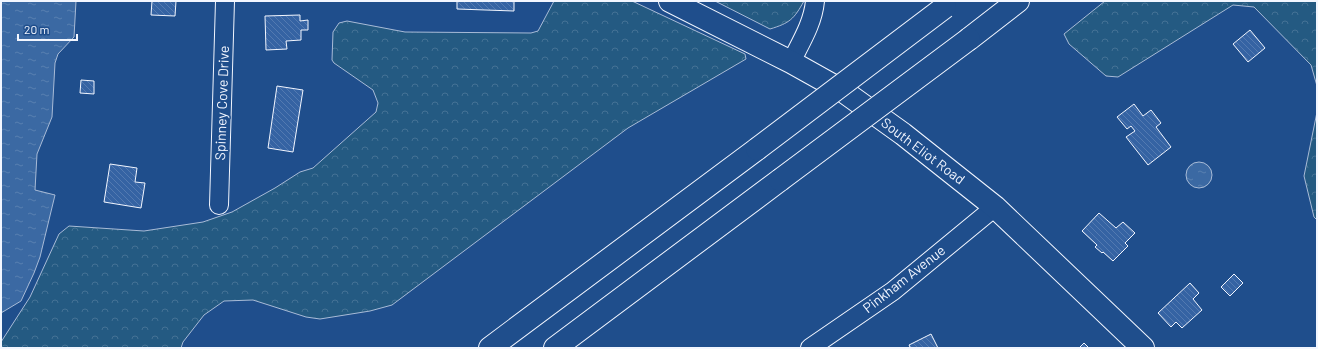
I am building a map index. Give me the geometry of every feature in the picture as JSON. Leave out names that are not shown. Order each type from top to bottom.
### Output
[{"type":"main road","name":"South Eliot Road","points":[[670,1],[791,62],[842,91],[903,134],[995,207],[1143,348]]},
{"type":"main road","points":[[490,348],[757,150],[953,1]]},
{"type":"main road","points":[[555,348],[1018,1]]},
{"type":"street","name":"Spinney Cove Drive","points":[[219,205],[225,1]]},
{"type":"street","points":[[791,62],[807,32],[814,10],[815,1]]},
{"type":"street","name":"Pinkham Avenue","points":[[810,348],[893,291],[995,207]]},
{"type":"green space","points":[[554,1],[632,1],[745,54],[746,59],[628,128],[392,305],[370,311],[320,319],[306,317],[253,300],[224,301],[204,315],[183,342],[181,348],[1,348],[1,342],[30,297],[59,234],[69,226],[144,231],[203,222],[232,212],[300,172],[313,168],[376,112],[378,103],[373,90],[334,63],[332,60],[333,32],[339,23],[347,21],[405,32],[531,33],[538,31]]},
{"type":"green space","points":[[715,1],[804,1],[791,20],[770,29]]},
{"type":"green space","points":[[1105,1],[1317,1],[1317,86],[1311,65],[1254,7],[1233,5],[1118,77],[1106,76],[1069,44],[1064,34]]},
{"type":"green space","points":[[1317,112],[1317,220],[1314,217],[1304,176]]},
{"type":"water","points":[[1,1],[76,1],[74,37],[58,54],[55,63],[52,117],[37,154],[35,190],[55,195],[40,257],[34,273],[21,301],[1,313]]},
{"type":"water","points":[[1199,162],[1208,166],[1212,175],[1208,184],[1199,188],[1190,184],[1186,175],[1190,166]]},
{"type":"building","points":[[152,1],[176,1],[175,16],[151,15]]},
{"type":"building","points":[[457,1],[514,1],[514,11],[457,9]]},
{"type":"building","points":[[300,15],[300,21],[308,20],[308,30],[301,30],[301,40],[286,41],[287,49],[266,50],[265,16]]},
{"type":"building","points":[[1250,30],[1265,48],[1248,62],[1233,44]]},
{"type":"building","points":[[81,80],[94,81],[94,94],[80,93]]},
{"type":"building","points":[[277,86],[303,90],[293,152],[268,148]]},
{"type":"building","points":[[1134,104],[1143,116],[1151,110],[1161,123],[1156,127],[1171,147],[1148,165],[1126,137],[1135,131],[1131,126],[1127,129],[1117,117]]},
{"type":"building","points":[[110,164],[137,168],[135,182],[145,183],[141,208],[104,202]]},
{"type":"building","points":[[1099,213],[1116,228],[1123,222],[1135,233],[1125,243],[1128,246],[1113,261],[1095,247],[1097,245],[1082,231]]},
{"type":"building","points":[[1234,274],[1243,283],[1230,296],[1221,287]]},
{"type":"building","points":[[1190,283],[1199,293],[1193,299],[1202,310],[1182,328],[1176,322],[1171,327],[1158,313]]},
{"type":"building","points":[[931,334],[938,348],[908,348],[910,347],[909,345]]},
{"type":"building","points":[[1084,343],[1089,348],[1079,348]]}]
